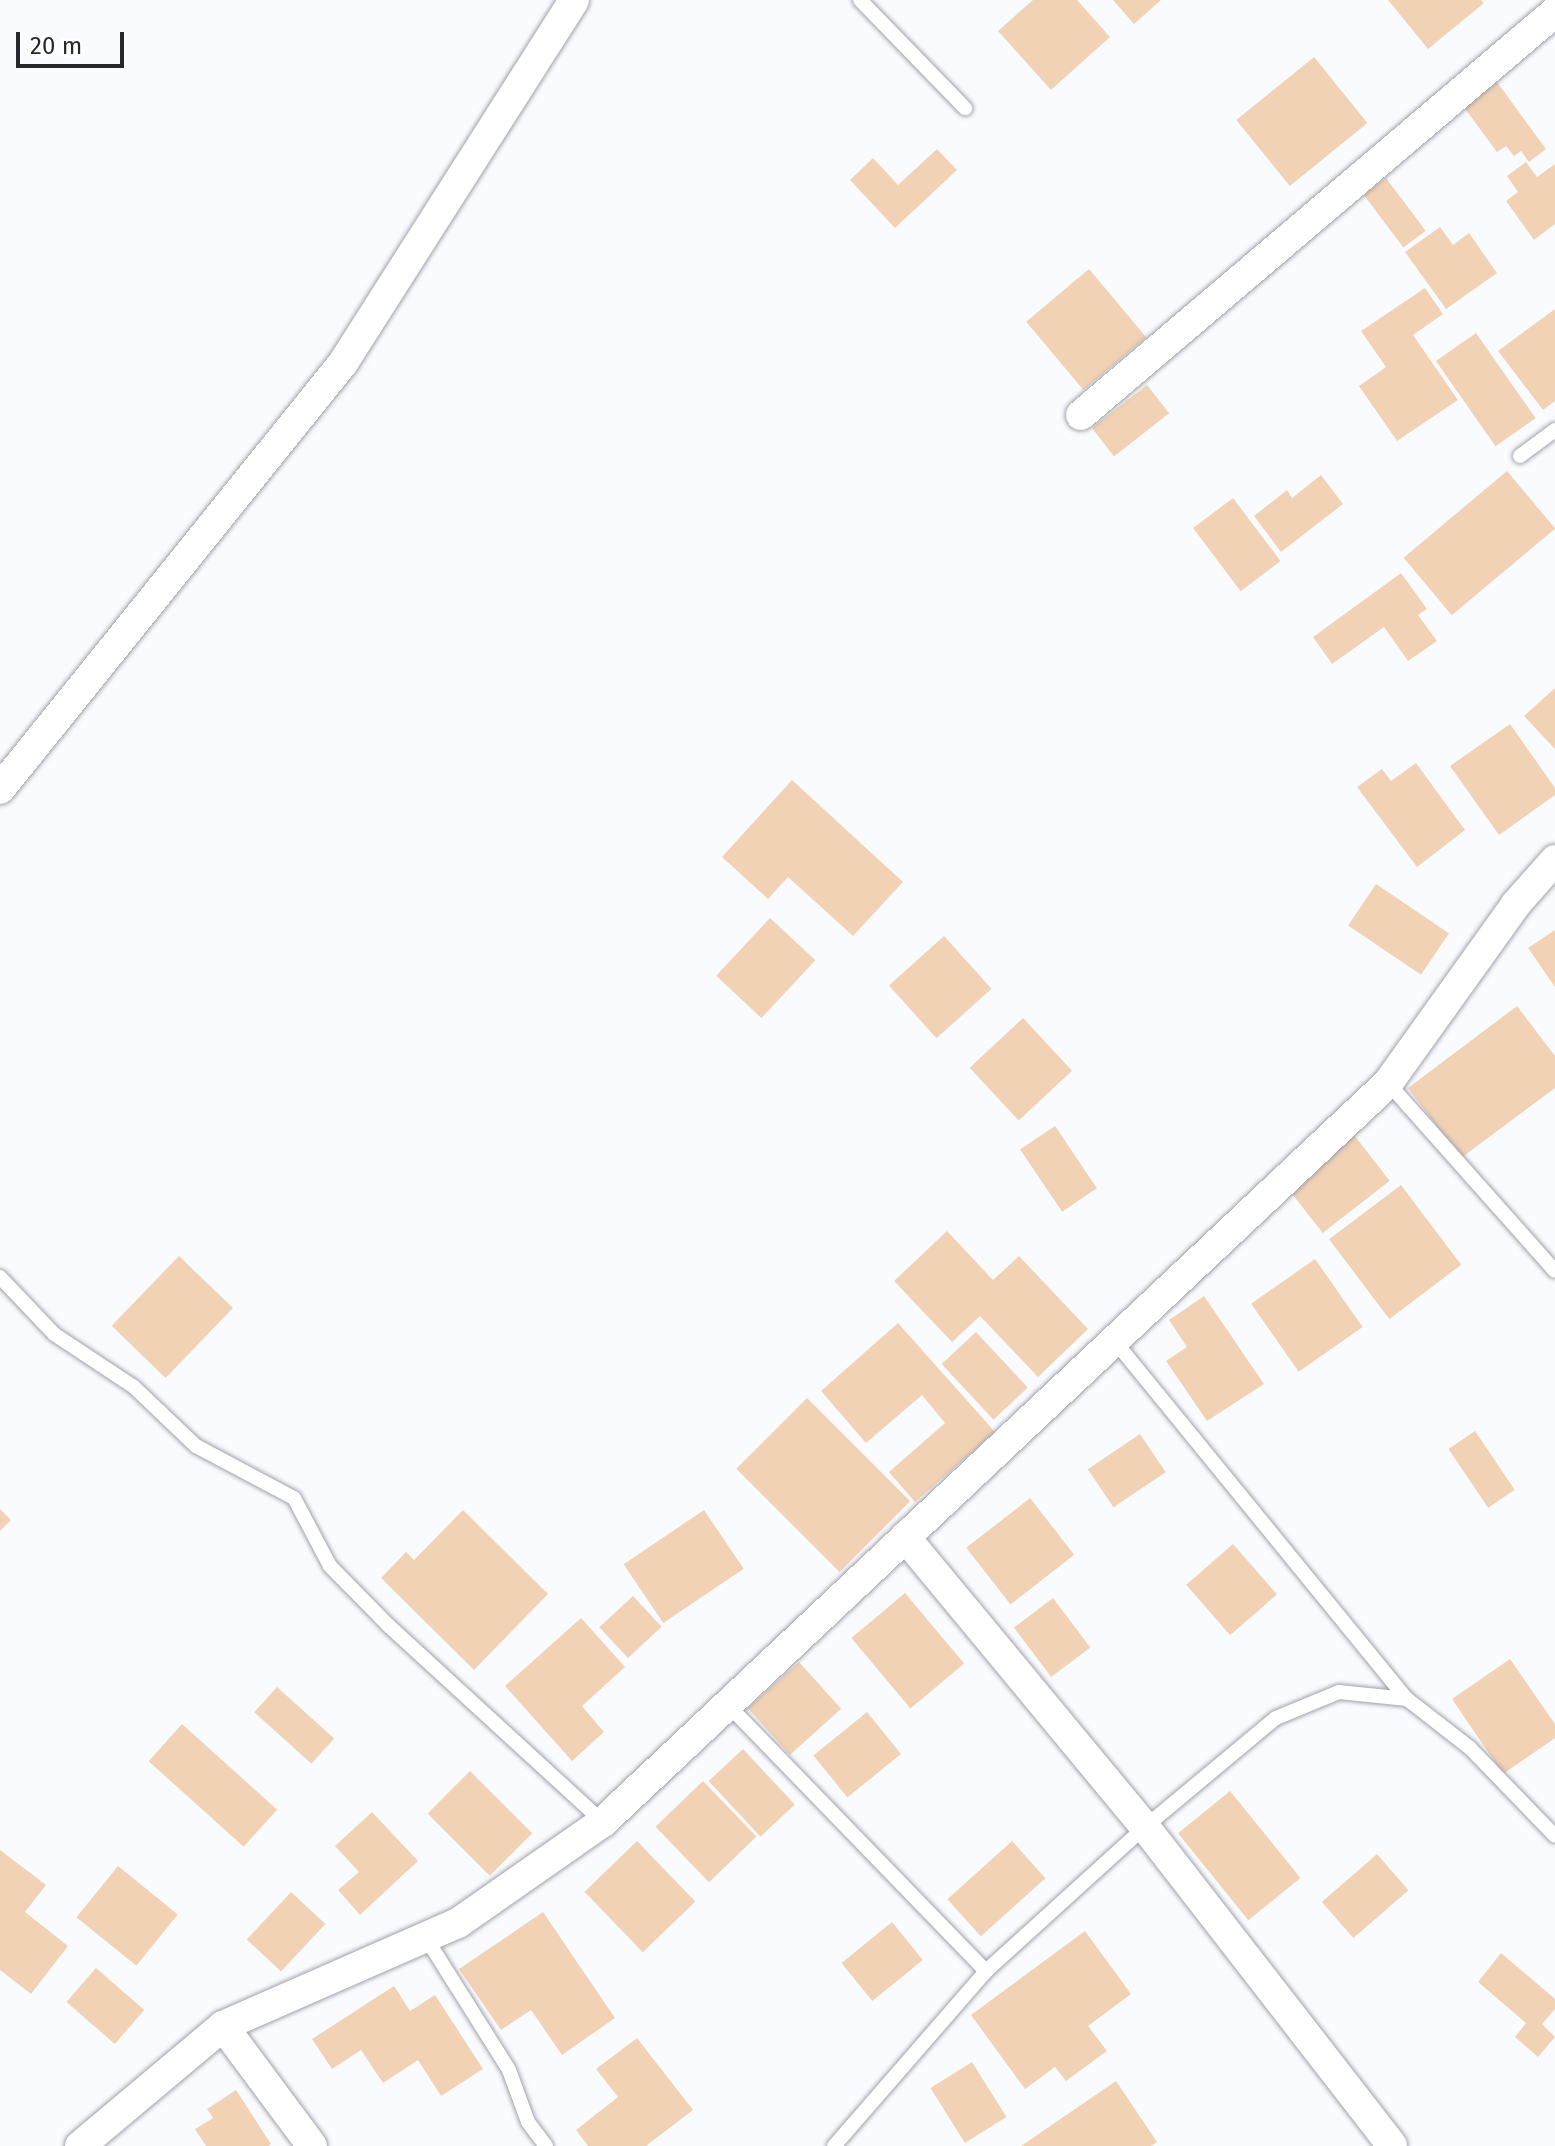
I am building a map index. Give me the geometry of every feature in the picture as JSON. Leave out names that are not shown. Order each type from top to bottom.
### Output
[{"type":"street","points":[[0,789],[343,363],[574,0]]},
{"type":"street","points":[[1081,415],[1555,12]]},
{"type":"street","points":[[80,2146],[223,2026],[458,1923],[603,1822],[1388,1083],[1516,904],[1555,860]]},
{"type":"street","points":[[905,1537],[1145,1827],[1392,2146]]},
{"type":"street","points":[[223,2026],[312,2146]]},
{"type":"lane","points":[[860,0],[965,108]]},
{"type":"lane","points":[[1520,456],[1555,430]]},
{"type":"lane","points":[[1388,1083],[1555,1271]]},
{"type":"lane","points":[[0,1277],[54,1334],[134,1387],[196,1446],[294,1498],[330,1566],[389,1626],[603,1822]]},
{"type":"lane","points":[[1113,1339],[1407,1699],[1470,1748],[1555,1836]]},
{"type":"lane","points":[[834,2146],[986,1971],[1145,1827],[1276,1718],[1339,1692],[1407,1699]]},
{"type":"lane","points":[[727,1704],[986,1971]]},
{"type":"lane","points":[[426,1938],[509,2070],[528,2122],[546,2146]]},
{"type":"building","points":[[1033,0],[1077,0],[1110,37],[1051,90],[998,31]]},
{"type":"building","points":[[1113,0],[1161,0],[1134,24]]},
{"type":"building","points":[[1388,0],[1481,0],[1484,3],[1428,49]]},
{"type":"building","points":[[1314,57],[1367,123],[1290,186],[1236,120]]},
{"type":"building","points":[[1497,82],[1546,149],[1529,162],[1521,151],[1514,156],[1506,146],[1497,152],[1463,106]]},
{"type":"building","points":[[937,149],[957,170],[895,228],[850,180],[873,158],[898,185]]},
{"type":"building","points":[[1526,162],[1537,177],[1555,164],[1555,224],[1534,240],[1506,201],[1518,192],[1507,176]]},
{"type":"building","points":[[1386,178],[1426,231],[1403,248],[1364,195]]},
{"type":"building","points":[[1440,227],[1453,245],[1469,233],[1497,273],[1446,309],[1405,252]]},
{"type":"building","points":[[1089,269],[1146,337],[1083,390],[1026,322]]},
{"type":"building","points":[[1425,288],[1443,314],[1413,335],[1458,400],[1397,441],[1359,386],[1386,367],[1361,331]]},
{"type":"building","points":[[1555,309],[1555,401],[1543,410],[1498,351]]},
{"type":"building","points":[[1476,333],[1536,418],[1496,446],[1436,361]]},
{"type":"building","points":[[1147,385],[1169,413],[1114,456],[1092,428]]},
{"type":"building","points":[[1507,471],[1555,529],[1452,615],[1404,558]]},
{"type":"building","points":[[1321,475],[1343,504],[1281,552],[1254,516],[1287,490],[1292,498]]},
{"type":"building","points":[[1233,498],[1281,561],[1241,591],[1193,528]]},
{"type":"building","points":[[1401,573],[1427,609],[1418,615],[1437,641],[1408,661],[1384,627],[1332,664],[1313,637]]},
{"type":"building","points":[[1555,688],[1555,749],[1524,716]]},
{"type":"building","points":[[1510,724],[1555,788],[1555,795],[1499,835],[1450,766]]},
{"type":"building","points":[[1416,763],[1465,830],[1417,867],[1357,787],[1382,769],[1391,781]]},
{"type":"building","points":[[792,780],[903,882],[853,936],[788,877],[768,899],[722,857]]},
{"type":"building","points":[[1376,884],[1449,933],[1421,975],[1348,925]]},
{"type":"building","points":[[770,918],[815,960],[761,1018],[716,976]]},
{"type":"building","points":[[1555,930],[1555,987],[1528,948]]},
{"type":"building","points":[[944,936],[992,989],[937,1038],[889,986]]},
{"type":"building","points":[[1517,1006],[1555,1056],[1555,1088],[1461,1158],[1408,1088]]},
{"type":"building","points":[[1023,1018],[1072,1071],[1019,1120],[970,1068]]},
{"type":"building","points":[[1055,1126],[1097,1188],[1062,1212],[1020,1149]]},
{"type":"building","points":[[1354,1135],[1390,1181],[1323,1233],[1287,1187]]},
{"type":"building","points":[[1401,1185],[1461,1265],[1389,1319],[1329,1239]]},
{"type":"building","points":[[947,1231],[993,1280],[1019,1256],[1088,1329],[1038,1377],[980,1316],[952,1342],[894,1281]]},
{"type":"building","points":[[179,1256],[233,1308],[166,1378],[112,1326]]},
{"type":"building","points":[[1315,1259],[1363,1327],[1299,1372],[1251,1304]]},
{"type":"building","points":[[1204,1296],[1264,1384],[1207,1421],[1166,1361],[1187,1347],[1169,1320]]},
{"type":"building","points":[[898,1323],[995,1432],[915,1502],[889,1472],[945,1423],[922,1395],[866,1443],[821,1391]]},
{"type":"building","points":[[976,1332],[1028,1388],[993,1420],[942,1364]]},
{"type":"building","points":[[807,1398],[910,1501],[840,1572],[736,1469]]},
{"type":"building","points":[[1475,1431],[1515,1490],[1488,1508],[1448,1449]]},
{"type":"building","points":[[1140,1434],[1166,1472],[1113,1507],[1088,1469]]},
{"type":"building","points":[[1030,1498],[1074,1555],[1010,1605],[966,1548]]},
{"type":"building","points":[[0,1509],[11,1520],[0,1531]]},
{"type":"building","points":[[463,1510],[548,1594],[474,1670],[381,1578],[406,1552],[414,1560]]},
{"type":"building","points":[[704,1510],[744,1569],[663,1623],[624,1564]]},
{"type":"building","points":[[1233,1544],[1277,1595],[1230,1635],[1186,1585]]},
{"type":"building","points":[[905,1593],[964,1663],[911,1708],[851,1638]]},
{"type":"building","points":[[633,1596],[662,1627],[628,1658],[599,1627]]},
{"type":"building","points":[[1053,1598],[1090,1648],[1051,1677],[1014,1627]]},
{"type":"building","points":[[581,1618],[625,1667],[582,1706],[604,1732],[572,1761],[505,1686]]},
{"type":"building","points":[[1510,1659],[1555,1724],[1555,1738],[1503,1774],[1452,1699]]},
{"type":"building","points":[[799,1662],[841,1709],[790,1755],[748,1708]]},
{"type":"building","points":[[277,1687],[334,1739],[311,1764],[254,1712]]},
{"type":"building","points":[[867,1712],[901,1754],[847,1797],[813,1755]]},
{"type":"building","points":[[182,1724],[277,1810],[244,1847],[149,1761]]},
{"type":"building","points":[[743,1749],[795,1805],[760,1837],[709,1781]]},
{"type":"building","points":[[470,1771],[532,1833],[490,1876],[428,1813]]},
{"type":"building","points":[[703,1781],[756,1836],[709,1882],[656,1827]]},
{"type":"building","points":[[1230,1791],[1300,1878],[1248,1920],[1178,1833]]},
{"type":"building","points":[[372,1812],[418,1861],[360,1915],[338,1890],[359,1872],[335,1846]]},
{"type":"building","points":[[637,1841],[695,1901],[643,1952],[584,1892]]},
{"type":"building","points":[[1012,1841],[1045,1878],[981,1936],[947,1899]]},
{"type":"building","points":[[0,1850],[46,1885],[25,1912],[68,1946],[31,1994],[0,1970]]},
{"type":"building","points":[[1377,1854],[1408,1890],[1353,1938],[1322,1902]]},
{"type":"building","points":[[118,1866],[178,1914],[136,1966],[76,1917]]},
{"type":"building","points":[[291,1892],[325,1924],[281,1972],[247,1940]]},
{"type":"building","points":[[543,1912],[615,2018],[562,2055],[531,2010],[501,2030],[459,1969]]},
{"type":"building","points":[[892,1922],[923,1960],[872,2001],[841,1963]]},
{"type":"building","points":[[1085,1931],[1131,1994],[1088,2026],[1107,2051],[1066,2081],[1055,2067],[1025,2089],[971,2015]]},
{"type":"building","points":[[1501,1953],[1555,1999],[1555,2009],[1542,2024],[1555,2037],[1538,2057],[1515,2037],[1526,2023],[1478,1982]]},
{"type":"building","points":[[96,1968],[144,2010],[115,2044],[66,2002]]},
{"type":"building","points":[[394,1986],[410,2011],[435,1995],[483,2069],[441,2096],[418,2060],[383,2083],[361,2050],[332,2069],[312,2039]]},
{"type":"building","points":[[637,2038],[693,2110],[646,2146],[588,2146],[576,2130],[618,2097],[596,2069]]},
{"type":"building","points":[[972,2062],[1006,2117],[965,2143],[930,2088]]},
{"type":"building","points":[[1116,2081],[1157,2142],[1151,2146],[1021,2146]]},
{"type":"building","points":[[236,2090],[271,2144],[268,2146],[206,2146],[195,2129],[213,2118],[207,2109]]}]
